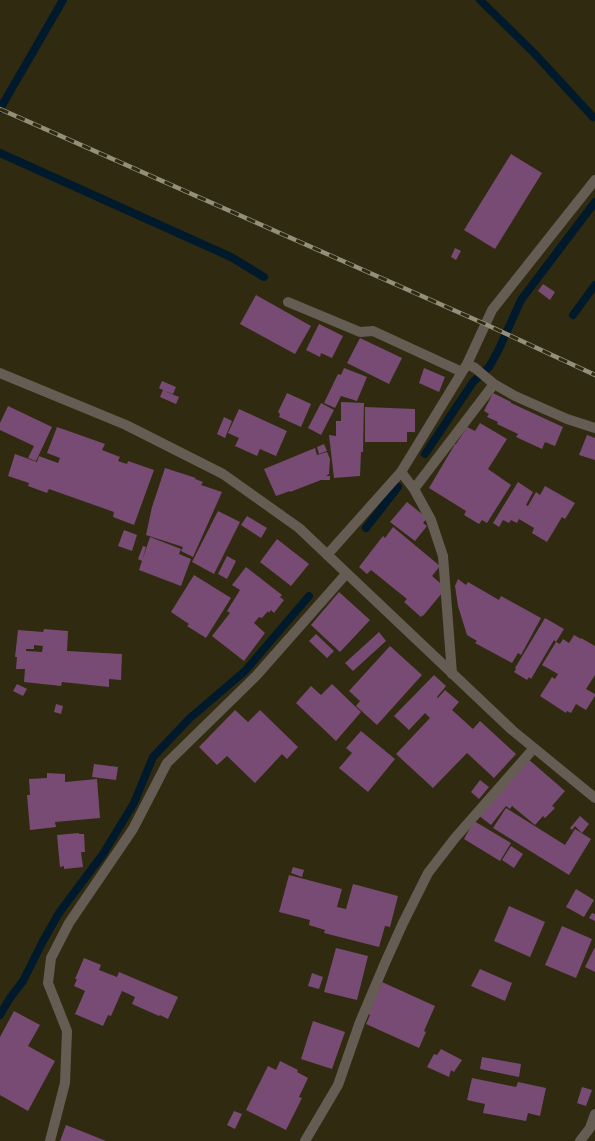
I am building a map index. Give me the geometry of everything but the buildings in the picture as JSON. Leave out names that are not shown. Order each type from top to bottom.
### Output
[{"type":"street","points":[[327,555],[401,472],[468,368],[492,310],[595,180]]},
{"type":"street","points":[[288,302],[360,332],[373,331],[468,368],[515,396],[595,428]]},
{"type":"street","points":[[0,373],[126,425],[223,474],[299,528],[512,730],[595,798]]},
{"type":"street","points":[[414,488],[491,381]]},
{"type":"street","points":[[401,472],[414,488],[431,520],[443,556],[452,674]]},
{"type":"street","points":[[50,1141],[65,1083],[67,1031],[48,983],[51,958],[69,922],[133,829],[167,763],[256,676],[346,574]]},
{"type":"street","points":[[305,1141],[338,1085],[360,1022],[384,963],[402,922],[428,873],[455,838],[534,748]]},
{"type":"street","points":[[580,1141],[590,1128],[595,1114]]},
{"type":"waterway","points":[[0,109],[63,0]]},
{"type":"waterway","points":[[480,0],[534,53],[593,117]]},
{"type":"waterway","points":[[0,153],[231,257],[264,277]]},
{"type":"waterway","points":[[425,454],[473,382],[489,367],[498,351],[521,300],[595,202]]},
{"type":"waterway","points":[[573,315],[595,285]]},
{"type":"waterway","points":[[366,528],[398,487]]},
{"type":"waterway","points":[[0,1015],[10,998],[23,981],[59,913],[103,854],[134,803],[153,757],[190,718],[245,671],[309,596]]},
{"type":"railway","points":[[0,109],[485,324],[595,375]]}]
